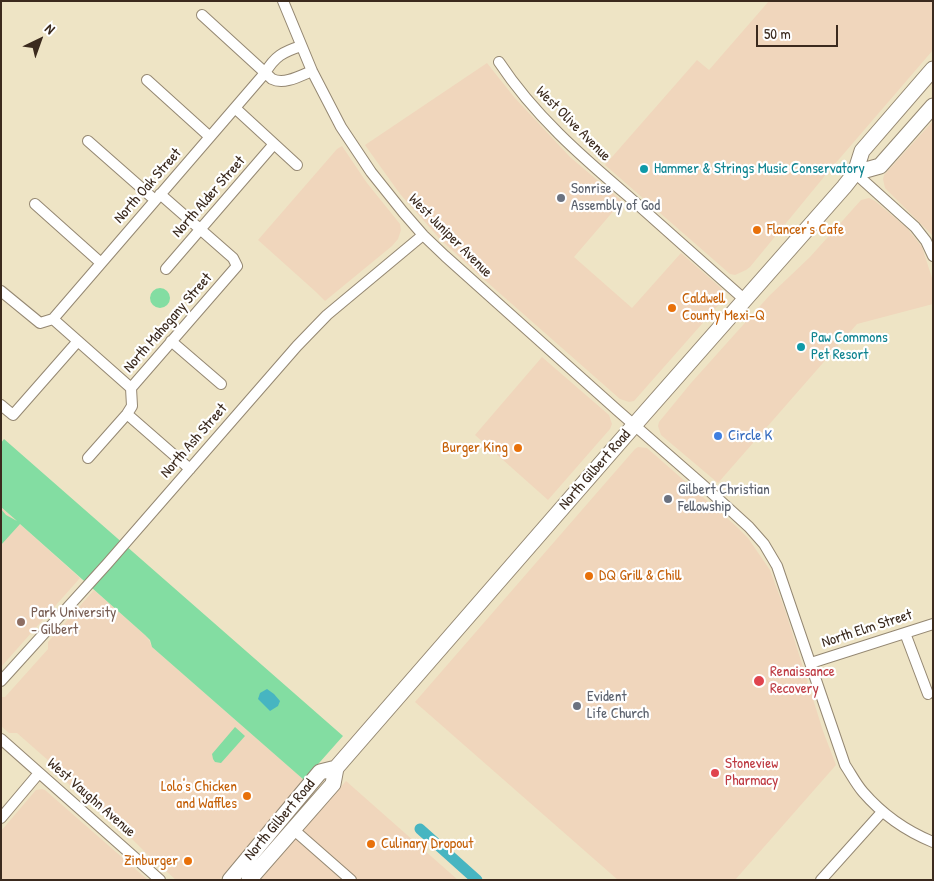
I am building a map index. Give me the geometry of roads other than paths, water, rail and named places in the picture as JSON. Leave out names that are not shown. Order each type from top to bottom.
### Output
[{"type":"main road","name":"North Gilbert Road","points":[[250,880],[333,784],[336,768],[856,174],[862,151],[933,69]]},
{"type":"main road","points":[[856,174],[880,166],[933,106]]},
{"type":"main road","name":"North Gilbert Road","points":[[230,880],[320,772],[336,768]]},
{"type":"street","name":"West Juniper Avenue","points":[[283,1],[312,71],[341,127],[389,195],[423,235],[718,498],[764,544],[778,566],[845,765],[862,790],[882,812],[915,835],[933,842]]},
{"type":"street","points":[[202,15],[272,79],[278,82],[312,71]]},
{"type":"street","name":"North Oak Street","points":[[53,318],[265,73],[270,64],[283,52],[301,46]]},
{"type":"street","name":"West Olive Avenue","points":[[499,62],[539,114],[568,144],[746,300]]},
{"type":"street","points":[[147,80],[210,136]]},
{"type":"street","points":[[235,108],[297,165]]},
{"type":"street","points":[[88,142],[200,229]]},
{"type":"street","name":"North Alder Street","points":[[166,269],[274,144]]},
{"type":"street","points":[[856,174],[915,227],[926,241],[933,256]]},
{"type":"street","points":[[35,204],[101,263]]},
{"type":"street","name":"North Mahogany Street","points":[[131,388],[237,266],[233,258],[200,229]]},
{"type":"street","name":"North Ash Street","points":[[1,681],[297,346],[327,315],[423,235]]},
{"type":"street","points":[[3,296],[40,323],[53,318],[131,388],[130,410],[88,458]]},
{"type":"street","points":[[1,405],[13,415],[78,341]]},
{"type":"street","points":[[172,341],[221,384]]},
{"type":"street","points":[[130,410],[190,469]]},
{"type":"street","name":"North Elm Street","points":[[811,663],[933,624]]},
{"type":"street","points":[[905,633],[928,694]]},
{"type":"street","name":"West Vaughn Avenue","points":[[1,739],[160,880]]},
{"type":"street","points":[[1,818],[39,773]]},
{"type":"street","points":[[821,880],[882,812]]},
{"type":"street","points":[[294,830],[351,880]]},
{"type":"water","points":[[267,689],[280,701],[278,706],[270,711],[258,699],[260,693]]},
{"type":"waterway","points":[[420,829],[477,880]]},
{"type":"place","name":"Hammer & Strings Music Conservatory","points":[[644,169]]},
{"type":"place","name":"Sonrise Assembly of God","points":[[561,198]]},
{"type":"place","name":"Flancer's Cafe","points":[[757,230]]},
{"type":"place","name":"Caldwell County Mexi-Q","points":[[672,308]]},
{"type":"place","name":"Paw Commons Pet Resort","points":[[801,347]]},
{"type":"place","name":"Circle K","points":[[718,436]]},
{"type":"place","name":"Burger King","points":[[518,448]]},
{"type":"place","name":"Gilbert Christian Fellowship","points":[[668,499]]},
{"type":"place","name":"DQ Grill & Chill","points":[[589,576]]},
{"type":"place","name":"Park University - Gilbert","points":[[21,622]]},
{"type":"place","name":"Renaissance Recovery","points":[[759,681]]},
{"type":"place","name":"Evident Life Church","points":[[577,706]]},
{"type":"place","name":"Stoneview Pharmacy","points":[[715,773]]},
{"type":"place","name":"Lolo's Chicken and Waffles","points":[[247,796]]},
{"type":"place","name":"Culinary Dropout","points":[[371,844]]},
{"type":"place","name":"Zinburger","points":[[188,861]]}]
